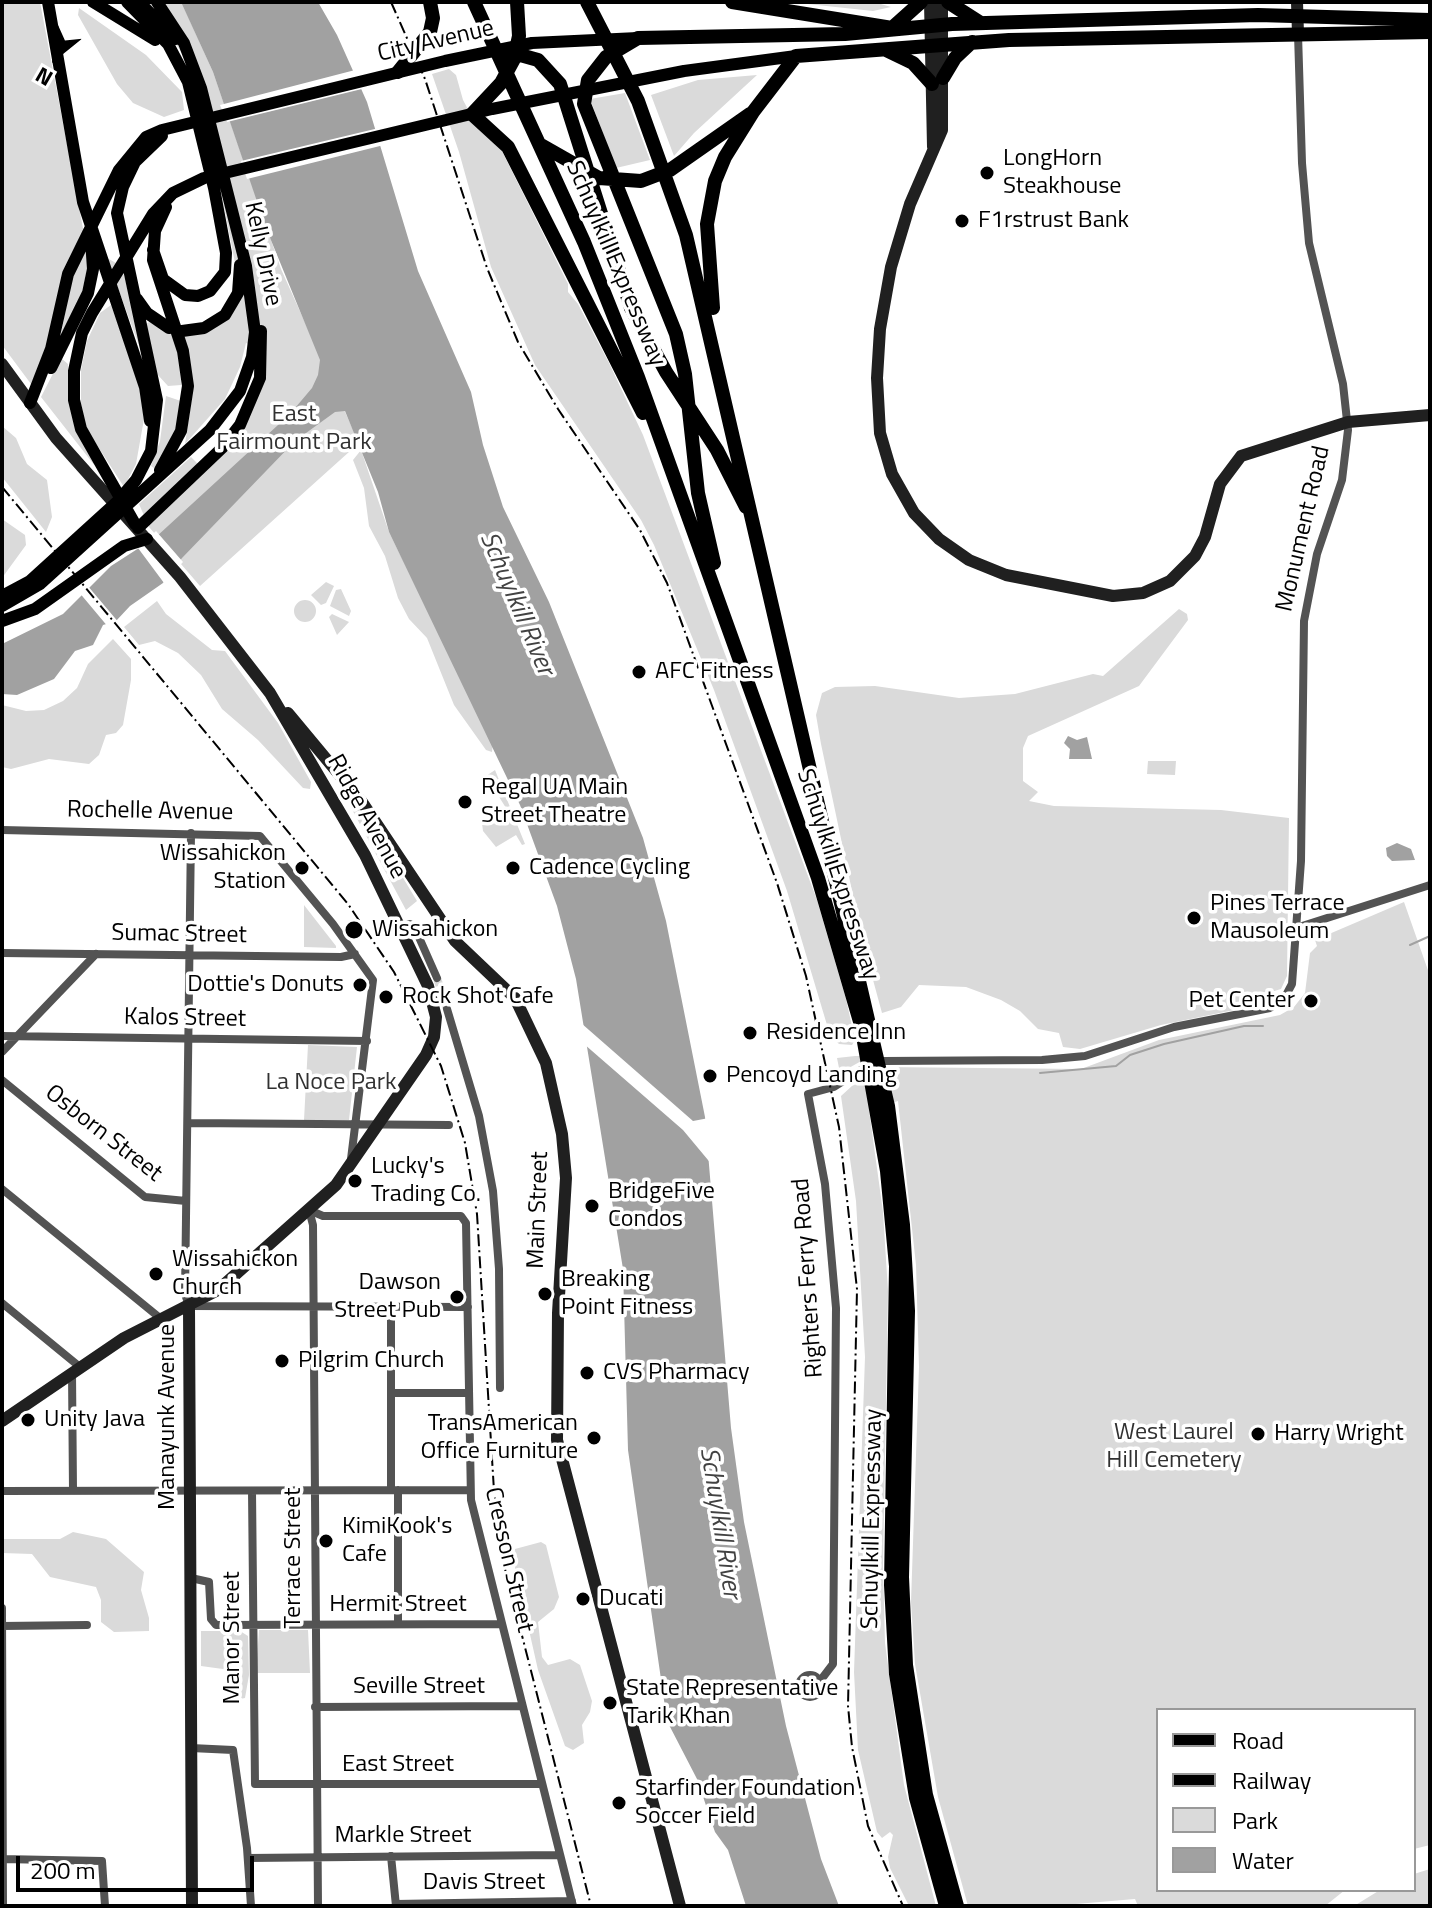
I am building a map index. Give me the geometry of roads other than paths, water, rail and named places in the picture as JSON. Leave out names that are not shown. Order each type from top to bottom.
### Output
[{"type":"highway","points":[[398,72],[426,39],[433,18],[430,2]]},
{"type":"highway","points":[[517,2],[519,23],[510,67],[490,102],[472,114],[508,147],[684,500]]},
{"type":"highway","points":[[732,2],[892,28],[921,2]]},
{"type":"highway","points":[[945,2],[983,23]]},
{"type":"highway","points":[[1258,15],[1279,2]]},
{"type":"highway","name":"Schuylkill Expressway","points":[[588,4],[638,101],[673,193],[718,364],[756,529],[883,1107],[903,1225],[908,1311],[902,1577],[906,1665],[926,1795],[957,1906]]},
{"type":"highway","name":"Schuylkill Expressway","points":[[477,8],[615,316],[684,500],[866,1024]]},
{"type":"highway","name":"City Avenue","points":[[638,38],[845,34],[936,25],[1258,15],[1297,9],[1430,20]]},
{"type":"highway","points":[[718,364],[708,258],[708,210],[720,167],[753,112],[796,56],[972,42],[1430,32]]},
{"type":"highway","points":[[638,38],[598,64],[588,80],[584,104],[679,344],[698,493],[732,637]]},
{"type":"highway","points":[[882,49],[919,67],[937,81],[972,42]]},
{"type":"highway","points":[[496,51],[517,52],[538,60],[560,84],[631,308],[717,450],[756,529]]},
{"type":"highway","points":[[540,144],[580,170],[611,181],[641,181],[670,170],[753,112]]},
{"type":"highway","name":"Schuylkill Expressway","points":[[883,1107],[896,1266],[898,1351],[891,1585],[896,1674],[916,1798],[946,1906]]},
{"type":"main road","points":[[46,2],[94,220],[148,400],[149,437],[139,475]]},
{"type":"main road","points":[[93,2],[137,26],[161,45],[191,93]]},
{"type":"main road","points":[[127,2],[174,53],[191,93],[214,188],[226,253],[225,272],[210,291],[185,295],[163,279],[153,250]]},
{"type":"main road","points":[[139,2],[174,37],[193,65]]},
{"type":"main road","name":"Kelly Drive","points":[[146,488],[210,430],[240,391],[254,344],[252,301],[193,65],[176,29],[157,2]]},
{"type":"main road","name":"City Avenue","points":[[180,126],[496,51],[545,42],[638,38]]},
{"type":"main road","points":[[490,102],[551,96],[796,56]]},
{"type":"main road","points":[[252,301],[260,324],[262,357],[258,386],[246,416],[222,448],[136,526],[85,440],[74,400],[79,345],[101,299],[160,206],[184,187],[204,178],[472,114]]},
{"type":"main road","points":[[30,403],[51,349],[68,274],[131,151],[154,132],[180,126]]},
{"type":"main road","points":[[131,495],[154,443],[157,411],[118,225],[120,196],[144,150],[180,126]]},
{"type":"main road","points":[[2,606],[34,589],[131,495],[146,488],[172,451],[185,420],[188,374],[181,335],[170,322],[154,270],[153,250],[159,220],[184,187]]},
{"type":"main road","points":[[30,403],[37,396],[88,293],[94,220]]},
{"type":"main road","points":[[181,335],[211,325],[230,308],[240,283],[238,240]]},
{"type":"main road","points":[[132,289],[147,313],[170,322]]},
{"type":"main road","points":[[2,596],[30,581],[102,522]]},
{"type":"main road","points":[[2,621],[35,609],[124,546],[147,539]]},
{"type":"street","points":[[930,2],[936,25],[933,147],[907,213],[888,278],[878,355],[878,418],[885,456],[902,495],[922,522],[956,552],[985,568],[1020,579],[1113,596],[1143,593],[1170,581],[1195,556],[1205,537],[1220,484],[1241,456],[1348,422],[1430,415]]},
{"type":"street","points":[[936,25],[945,2]]},
{"type":"street","name":"Monument Road","points":[[1297,9],[1307,231],[1341,373],[1348,422],[1342,480],[1317,554],[1304,621],[1299,927]]},
{"type":"street","name":"Ridge Avenue","points":[[2,364],[78,463],[176,573],[270,693],[353,833],[434,1003],[434,1037],[426,1055],[350,1168],[309,1210],[229,1282],[189,1306],[160,1318],[76,1369],[2,1421]]},
{"type":"street","name":"Main Street","points":[[270,693],[362,802],[410,879],[455,941],[515,998],[546,1063],[562,1134],[566,1178],[558,1313],[557,1440],[680,1906]]},
{"type":"street","name":"Rochelle Avenue","points":[[2,830],[260,836],[373,980],[350,1168]]},
{"type":"street","name":"Manayunk Avenue","points":[[191,833],[185,1294],[189,1306],[192,1906]]},
{"type":"street","points":[[1299,927],[1430,885]]},
{"type":"street","points":[[399,927],[414,926],[437,978]]},
{"type":"street","name":"Righters Ferry Road","points":[[820,1681],[833,1664],[836,1308],[825,1184],[808,1094],[834,1087],[867,1066],[884,1061],[1071,1059],[1116,1048],[1167,1029],[1270,1008],[1291,989],[1299,927]]},
{"type":"street","name":"Sumac Street","points":[[2,953],[341,957],[355,954]]},
{"type":"street","points":[[2,1052],[96,954]]},
{"type":"street","points":[[447,1009],[479,1116],[491,1181],[499,1269],[500,1388]]},
{"type":"street","name":"Kalos Street","points":[[2,1036],[367,1041]]},
{"type":"street","name":"Osborn Street","points":[[2,1080],[145,1197],[186,1201]]},
{"type":"street","points":[[188,1123],[449,1125]]},
{"type":"street","points":[[2,1189],[160,1318]]},
{"type":"street","name":"Cresson Street","points":[[309,1210],[323,1216],[461,1216],[466,1223],[470,1490],[572,1904]]},
{"type":"street","name":"Terrace Street","points":[[309,1210],[313,1225],[315,1857],[318,1906]]},
{"type":"street","points":[[2,1303],[76,1369],[73,1491]]},
{"type":"street","points":[[189,1306],[468,1307]]},
{"type":"street","points":[[391,1307],[398,1624]]},
{"type":"street","points":[[391,1393],[468,1393]]},
{"type":"street","points":[[2,1491],[470,1490]]},
{"type":"street","name":"Manor Street","points":[[252,1491],[255,1784]]},
{"type":"street","name":"Hermit Street","points":[[191,1578],[209,1582],[213,1623],[502,1624]]},
{"type":"street","points":[[2,1608],[3,1906]]},
{"type":"street","points":[[2,1626],[87,1625]]},
{"type":"street","name":"Seville Street","points":[[315,1707],[522,1706]]},
{"type":"street","points":[[191,1748],[232,1749],[248,1858],[251,1906]]},
{"type":"street","name":"East Street","points":[[255,1784],[542,1784]]},
{"type":"street","name":"Markle Street","points":[[248,1858],[559,1855]]},
{"type":"street","points":[[391,1856],[396,1905]]},
{"type":"street","points":[[3,1860],[103,1862],[105,1906]]},
{"type":"street","name":"Davis Street","points":[[396,1905],[572,1904]]},
{"type":"water","name":"Schuylkill River","points":[[181,2],[318,2],[337,35],[367,102],[418,271],[471,392],[483,445],[503,507],[549,602],[643,838],[666,921],[705,1117],[731,1428],[744,1522],[786,1726],[821,1859],[839,1906],[746,1906],[728,1850],[715,1832],[697,1779],[667,1721],[628,1450],[623,1269],[576,979],[557,906],[520,805],[389,532],[378,492],[345,411],[335,412],[295,441],[182,558],[163,583],[130,606],[116,621],[103,625],[93,645],[75,651],[54,679],[17,695],[2,694],[2,644],[63,614],[111,566],[156,537],[290,414],[312,388],[318,375],[320,360],[266,228],[213,72]]},
{"type":"water","points":[[1068,736],[1077,740],[1087,737],[1092,759],[1069,759],[1070,749],[1064,743]]},
{"type":"water","points":[[1397,843],[1411,849],[1415,860],[1392,861],[1387,856],[1386,848]]},
{"type":"waterway","points":[[1410,945],[1430,936]]},
{"type":"waterway","points":[[1040,1073],[1116,1066],[1130,1055],[1164,1044],[1244,1026],[1263,1026]]},
{"type":"tunnel","points":[[437,978],[447,1009]]},
{"type":"railway","points":[[391,2],[425,79],[487,268],[518,342],[558,409],[640,530],[667,583],[777,883],[806,976],[839,1127],[857,1289],[848,1706],[852,1747],[868,1826],[903,1906]]},
{"type":"railway","points":[[2,487],[348,904],[394,972],[441,1066],[465,1143],[477,1214],[494,1491],[504,1565],[591,1906]]},
{"type":"place","name":"LongHorn Steakhouse","points":[[987,173]]},
{"type":"place","name":"F1rstrust Bank","points":[[962,221]]},
{"type":"place","name":"AFC Fitness","points":[[639,672]]},
{"type":"place","name":"Regal UA Main Street Theatre","points":[[465,802]]},
{"type":"place","name":"Wissahickon Station","points":[[302,868]]},
{"type":"place","name":"Cadence Cycling","points":[[513,868]]},
{"type":"place","name":"Pines Terrace Mausoleum","points":[[1194,918]]},
{"type":"place","name":"Wissahickon","points":[[354,930]]},
{"type":"place","name":"Dottie's Donuts","points":[[360,985]]},
{"type":"place","name":"Rock Shot Cafe","points":[[386,997]]},
{"type":"place","name":"Pet Center","points":[[1311,1001]]},
{"type":"place","name":"Residence Inn","points":[[750,1033]]},
{"type":"place","name":"Pencoyd Landing","points":[[710,1076]]},
{"type":"place","name":"Lucky's Trading Co.","points":[[355,1181]]},
{"type":"place","name":"BridgeFive Condos","points":[[592,1206]]},
{"type":"place","name":"Wissahickon Church","points":[[156,1274]]},
{"type":"place","name":"Breaking Point Fitness","points":[[545,1294]]},
{"type":"place","name":"Dawson Street Pub","points":[[457,1297]]},
{"type":"place","name":"Pilgrim Church","points":[[282,1361]]},
{"type":"place","name":"CVS Pharmacy","points":[[587,1373]]},
{"type":"place","name":"Unity Java","points":[[28,1420]]},
{"type":"place","name":"Harry Wright","points":[[1258,1434]]},
{"type":"place","name":"TransAmerican Office Furniture","points":[[594,1438]]},
{"type":"place","name":"KimiKook's Cafe","points":[[326,1541]]},
{"type":"place","name":"Ducati","points":[[583,1599]]},
{"type":"place","name":"State Representative Tarik Khan","points":[[610,1703]]},
{"type":"place","name":"Starfinder Foundation Soccer Field","points":[[619,1803]]},
{"type":"park label","name":"East Fairmount Park","points":[[294,429]]},
{"type":"park label","name":"La Noce Park","points":[[331,1083]]},
{"type":"park label","name":"West Laurel Hill Cemetery","points":[[1174,1447]]}]
